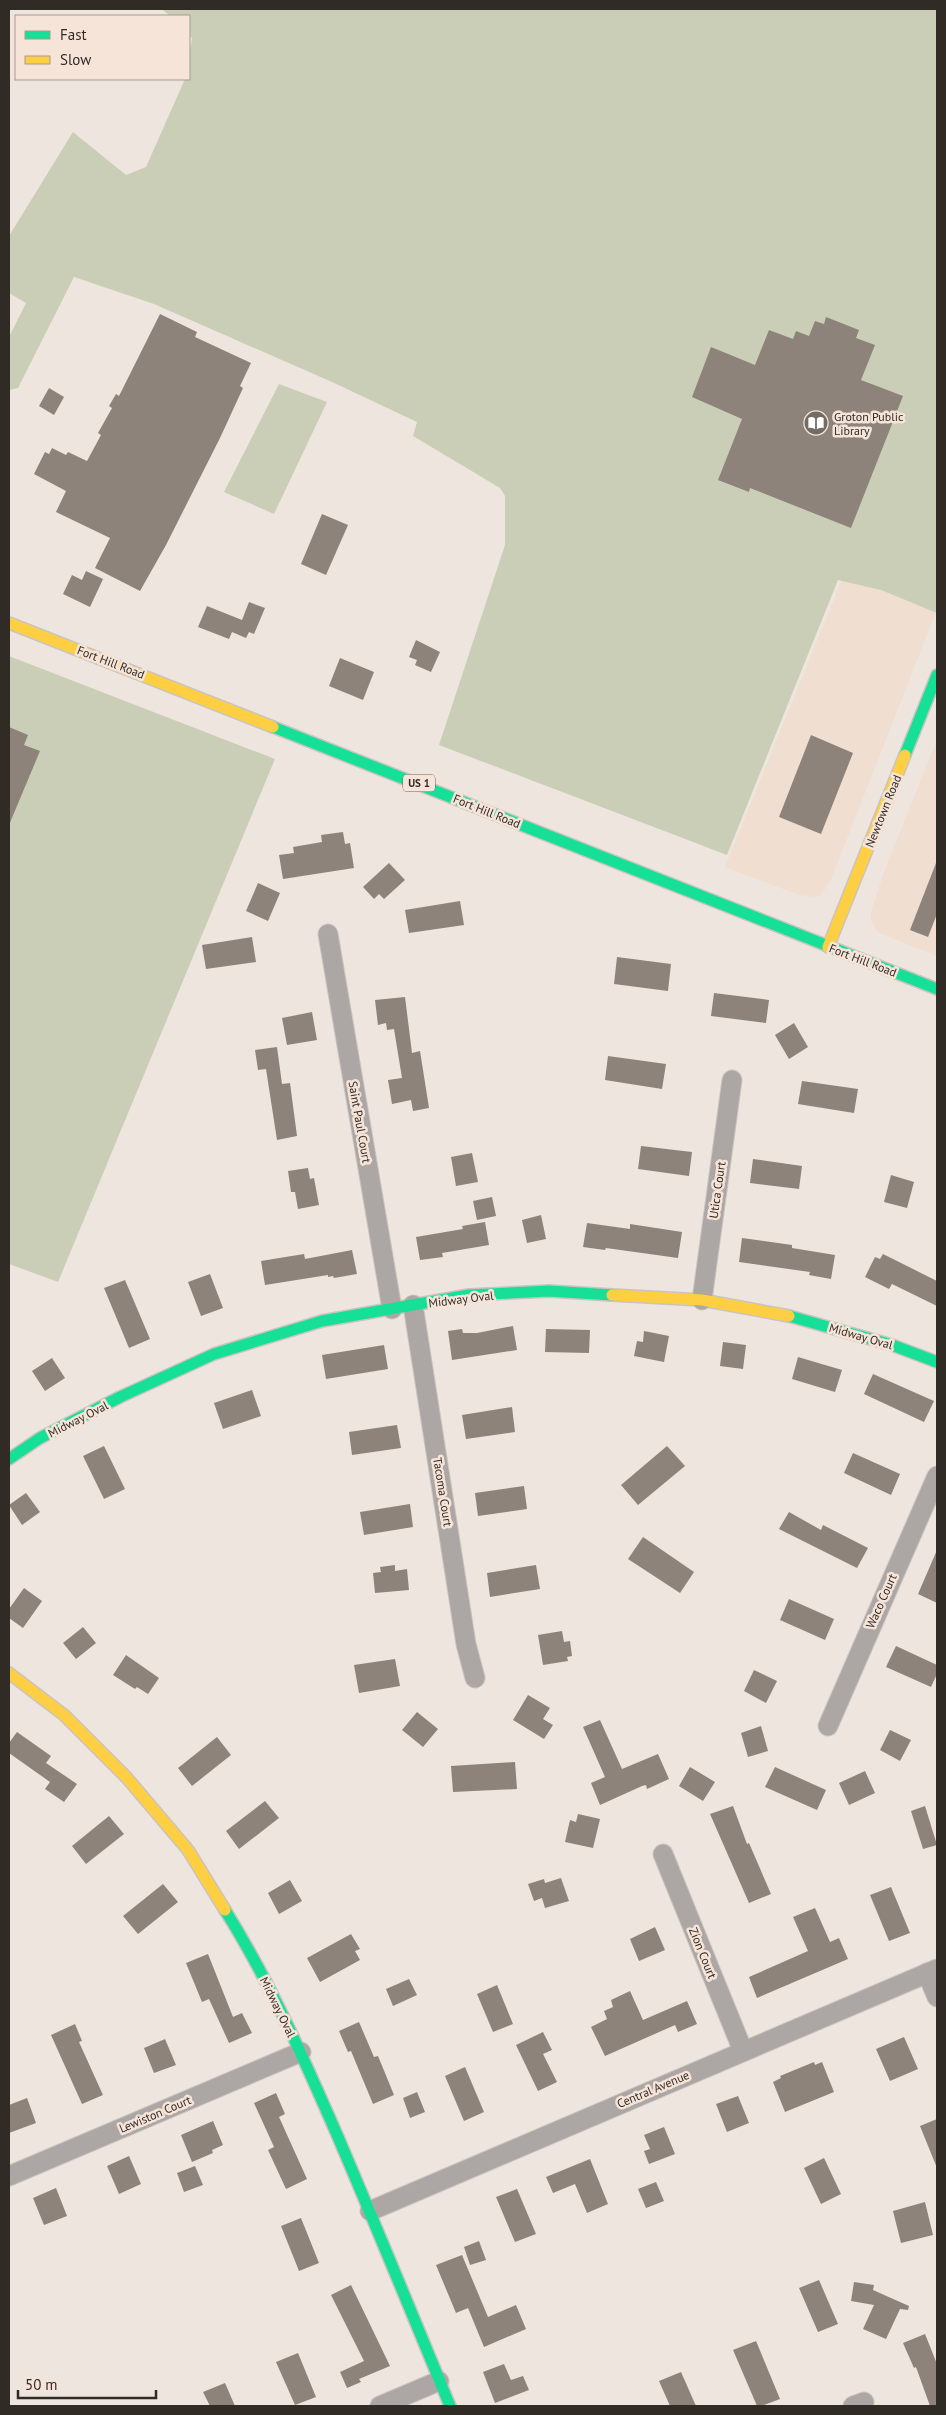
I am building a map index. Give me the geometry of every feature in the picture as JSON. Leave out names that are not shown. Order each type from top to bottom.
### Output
[{"type":"street","name":"Fort Hill Road","points":[[9,623],[937,989]]},
{"type":"street","name":"Newtown Road","points":[[828,947],[937,674]]},
{"type":"street","name":"Saint Paul Court","points":[[328,934],[392,1309]]},
{"type":"street","name":"Utica Court","points":[[702,1300],[732,1080]]},
{"type":"street","name":"Midway Oval","points":[[9,1460],[40,1438],[104,1405],[214,1354],[322,1321],[469,1295],[549,1291],[702,1300],[791,1316],[892,1345],[937,1362]]},
{"type":"street","name":"Tacoma Court","points":[[413,1305],[466,1644],[475,1678]]},
{"type":"street","name":"Waco Court","points":[[828,1726],[937,1476]]},
{"type":"street","name":"Midway Oval","points":[[9,1673],[71,1722],[127,1778],[188,1850],[253,1956],[300,2052],[370,2211],[450,2406]]},
{"type":"street","name":"Zion Court","points":[[663,1854],[743,2051]]},
{"type":"street","name":"Central Avenue","points":[[370,2211],[932,1971]]},
{"type":"street","points":[[932,1971],[937,1996]]},
{"type":"street","name":"Lewiston Court","points":[[9,2176],[300,2052]]},
{"type":"street","points":[[380,2406],[439,2380]]},
{"type":"shaded area","points":[[844,575],[936,612],[830,882],[821,895],[815,897],[799,895],[725,867]]},
{"type":"shaded area","points":[[937,740],[937,956],[877,932],[871,920],[871,912],[884,872]]},
{"type":"green space","points":[[937,9],[937,613],[881,590],[838,580],[727,855],[439,745],[505,545],[505,496],[500,488],[413,436],[417,422],[332,382],[154,304],[74,277],[18,388],[9,390],[9,337],[26,303],[9,293],[9,236],[73,132],[126,175],[146,167],[185,80],[190,80],[192,38],[190,36],[190,15],[169,15],[163,10]]},
{"type":"green space","points":[[279,384],[327,402],[274,514],[224,492]]},
{"type":"green space","points":[[9,656],[275,759],[58,1282],[9,1264]]},
{"type":"building","points":[[160,314],[197,332],[195,337],[251,363],[240,386],[243,388],[220,438],[166,545],[140,591],[95,568],[110,538],[56,512],[66,491],[34,474],[45,452],[49,454],[52,448],[66,455],[68,452],[87,461],[101,435],[98,433],[112,408],[109,406],[116,394],[119,396]]},
{"type":"building","name":"Groton Public Library","points":[[826,317],[859,330],[856,338],[875,345],[861,380],[903,396],[851,528],[750,488],[749,492],[718,480],[742,419],[692,397],[711,347],[755,365],[769,330],[793,339],[796,331],[809,336],[815,321],[824,324]]},
{"type":"building","points":[[49,388],[64,397],[54,415],[39,406]]},
{"type":"building","points":[[322,514],[348,525],[326,575],[301,564]]},
{"type":"building","points":[[86,571],[103,579],[90,607],[63,594],[72,575],[82,580]]},
{"type":"building","points":[[249,602],[265,608],[254,634],[249,632],[246,638],[232,632],[229,639],[198,627],[207,606],[242,620]]},
{"type":"building","points":[[416,640],[440,652],[431,672],[415,665],[417,660],[409,657]]},
{"type":"building","points":[[340,658],[374,672],[363,700],[329,686]]},
{"type":"building","points":[[9,727],[28,735],[24,745],[40,751],[9,825]]},
{"type":"building","points":[[811,735],[853,753],[821,834],[779,817]]},
{"type":"building","points":[[343,832],[345,844],[350,843],[354,868],[283,879],[279,855],[294,853],[293,847],[322,842],[321,835]]},
{"type":"building","points":[[389,863],[405,880],[384,899],[379,894],[374,899],[363,887]]},
{"type":"building","points":[[936,863],[937,914],[928,937],[910,930]]},
{"type":"building","points":[[258,883],[280,893],[268,921],[246,911]]},
{"type":"building","points":[[460,901],[464,925],[409,933],[405,910]]},
{"type":"building","points":[[252,937],[256,962],[206,969],[202,945]]},
{"type":"building","points":[[617,957],[671,964],[668,991],[614,984]]},
{"type":"building","points":[[714,993],[769,1000],[766,1023],[711,1016]]},
{"type":"building","points":[[405,997],[412,1053],[420,1051],[429,1108],[413,1111],[411,1100],[392,1104],[388,1080],[402,1078],[394,1029],[387,1030],[386,1023],[378,1025],[375,1000]]},
{"type":"building","points":[[312,1012],[317,1040],[287,1045],[282,1018]]},
{"type":"building","points":[[794,1023],[808,1047],[789,1059],[775,1035]]},
{"type":"building","points":[[277,1047],[282,1084],[290,1083],[297,1136],[277,1140],[266,1069],[258,1070],[255,1050]]},
{"type":"building","points":[[608,1056],[666,1064],[662,1089],[605,1080]]},
{"type":"building","points":[[802,1081],[858,1089],[854,1113],[798,1104]]},
{"type":"building","points":[[641,1146],[692,1152],[689,1176],[638,1169]]},
{"type":"building","points":[[472,1153],[478,1182],[456,1186],[451,1157]]},
{"type":"building","points":[[753,1159],[802,1166],[799,1189],[750,1183]]},
{"type":"building","points":[[308,1168],[310,1179],[314,1178],[319,1205],[298,1209],[295,1192],[291,1192],[288,1171]]},
{"type":"building","points":[[891,1175],[914,1182],[907,1208],[884,1202]]},
{"type":"building","points":[[492,1197],[496,1216],[477,1220],[473,1201]]},
{"type":"building","points":[[541,1215],[546,1239],[527,1243],[522,1220]]},
{"type":"building","points":[[485,1222],[489,1245],[442,1253],[443,1257],[420,1260],[416,1237],[463,1229],[462,1226]]},
{"type":"building","points":[[587,1223],[630,1229],[630,1224],[682,1232],[678,1258],[606,1248],[605,1250],[583,1247]]},
{"type":"building","points":[[742,1238],[792,1245],[792,1248],[835,1255],[831,1279],[809,1275],[810,1272],[739,1262]]},
{"type":"building","points":[[352,1250],[357,1274],[334,1278],[333,1276],[328,1277],[328,1275],[265,1285],[261,1261],[304,1254],[305,1259]]},
{"type":"building","points":[[883,1254],[937,1281],[937,1306],[892,1284],[889,1289],[865,1277],[875,1257],[880,1259]]},
{"type":"building","points":[[210,1274],[223,1308],[201,1316],[188,1282]]},
{"type":"building","points":[[125,1280],[150,1339],[129,1348],[104,1288]]},
{"type":"building","points":[[513,1326],[517,1350],[452,1360],[448,1331],[462,1329],[463,1333],[477,1333]]},
{"type":"building","points":[[546,1329],[590,1330],[589,1353],[545,1352]]},
{"type":"building","points":[[644,1331],[669,1336],[664,1362],[634,1356],[637,1341],[643,1342]]},
{"type":"building","points":[[723,1342],[746,1345],[743,1369],[720,1366]]},
{"type":"building","points":[[384,1345],[388,1369],[326,1379],[322,1355]]},
{"type":"building","points":[[798,1357],[842,1370],[835,1392],[792,1379]]},
{"type":"building","points":[[52,1358],[65,1378],[45,1391],[32,1371]]},
{"type":"building","points":[[873,1374],[934,1401],[924,1422],[864,1394]]},
{"type":"building","points":[[252,1390],[261,1416],[223,1429],[214,1403]]},
{"type":"building","points":[[512,1407],[515,1432],[466,1439],[462,1415]]},
{"type":"building","points":[[397,1425],[401,1448],[352,1455],[349,1432]]},
{"type":"building","points":[[104,1446],[125,1489],[104,1499],[83,1456]]},
{"type":"building","points":[[667,1446],[685,1466],[638,1505],[621,1485]]},
{"type":"building","points":[[853,1453],[900,1474],[891,1495],[844,1473]]},
{"type":"building","points":[[524,1486],[527,1509],[478,1516],[475,1493]]},
{"type":"building","points":[[26,1493],[40,1512],[22,1525],[9,1505]]},
{"type":"building","points":[[410,1504],[413,1527],[364,1535],[360,1512]]},
{"type":"building","points":[[789,1512],[821,1530],[823,1525],[868,1548],[857,1568],[779,1529]]},
{"type":"building","points":[[643,1537],[694,1572],[680,1593],[628,1559]]},
{"type":"building","points":[[937,1550],[937,1603],[918,1594]]},
{"type":"building","points":[[395,1565],[395,1571],[407,1569],[409,1590],[375,1593],[373,1573],[381,1572],[380,1567]]},
{"type":"building","points":[[536,1565],[540,1589],[490,1597],[487,1573]]},
{"type":"building","points":[[24,1588],[42,1601],[23,1628],[9,1618],[9,1609]]},
{"type":"building","points":[[789,1599],[834,1619],[825,1640],[780,1620]]},
{"type":"building","points":[[83,1627],[96,1643],[76,1659],[63,1643]]},
{"type":"building","points":[[562,1631],[564,1642],[570,1641],[572,1656],[567,1657],[568,1661],[543,1665],[538,1635]]},
{"type":"building","points":[[896,1646],[937,1665],[937,1674],[931,1687],[886,1667]]},
{"type":"building","points":[[126,1655],[159,1678],[148,1694],[137,1687],[135,1689],[113,1675]]},
{"type":"building","points":[[395,1659],[400,1686],[359,1693],[354,1665]]},
{"type":"building","points":[[754,1670],[777,1681],[766,1703],[744,1691]]},
{"type":"building","points":[[528,1695],[550,1708],[543,1719],[553,1725],[544,1739],[513,1720]]},
{"type":"building","points":[[417,1712],[438,1729],[423,1747],[402,1730]]},
{"type":"building","points":[[600,1720],[622,1769],[658,1754],[669,1779],[647,1789],[646,1785],[642,1786],[600,1805],[591,1783],[605,1777],[583,1727]]},
{"type":"building","points":[[761,1726],[768,1751],[748,1757],[741,1733]]},
{"type":"building","points":[[890,1730],[911,1740],[900,1761],[880,1750]]},
{"type":"building","points":[[17,1732],[51,1756],[46,1763],[77,1784],[64,1802],[45,1789],[50,1782],[9,1753],[9,1743]]},
{"type":"building","points":[[217,1737],[231,1755],[192,1786],[178,1768]]},
{"type":"building","points":[[515,1762],[517,1789],[453,1792],[451,1766]]},
{"type":"building","points":[[690,1767],[715,1782],[703,1801],[679,1786]]},
{"type":"building","points":[[775,1767],[826,1790],[817,1810],[765,1787]]},
{"type":"building","points":[[865,1771],[875,1793],[849,1805],[839,1783]]},
{"type":"building","points":[[265,1801],[279,1818],[239,1849],[226,1831]]},
{"type":"building","points":[[733,1806],[747,1844],[749,1843],[771,1894],[749,1903],[710,1814]]},
{"type":"building","points":[[925,1806],[937,1845],[923,1849],[911,1811]]},
{"type":"building","points":[[578,1814],[600,1819],[593,1848],[565,1842],[570,1820],[576,1822]]},
{"type":"building","points":[[109,1816],[124,1834],[86,1864],[72,1846]]},
{"type":"building","points":[[561,1878],[569,1901],[545,1908],[542,1898],[534,1901],[528,1884],[544,1879],[545,1883]]},
{"type":"building","points":[[290,1880],[302,1901],[279,1914],[268,1893]]},
{"type":"building","points":[[163,1884],[178,1902],[138,1934],[123,1916]]},
{"type":"building","points":[[891,1887],[910,1933],[889,1941],[870,1895]]},
{"type":"building","points":[[815,1908],[830,1942],[839,1938],[848,1959],[757,1998],[749,1977],[808,1951],[793,1917]]},
{"type":"building","points":[[655,1927],[665,1950],[639,1961],[630,1939]]},
{"type":"building","points":[[351,1934],[360,1949],[355,1951],[360,1960],[320,1982],[307,1958]]},
{"type":"building","points":[[208,1954],[233,2017],[242,2013],[252,2033],[229,2043],[209,1999],[202,2002],[186,1963]]},
{"type":"building","points":[[409,1979],[417,1995],[393,2006],[386,1989]]},
{"type":"building","points":[[497,1985],[513,2024],[493,2032],[477,1994]]},
{"type":"building","points":[[630,1991],[643,2020],[687,2001],[697,2024],[678,2032],[675,2025],[605,2056],[591,2027],[607,2019],[604,2011],[613,2007],[611,2000]]},
{"type":"building","points":[[359,2022],[374,2057],[378,2056],[394,2095],[373,2104],[351,2051],[348,2052],[339,2031]]},
{"type":"building","points":[[75,2024],[82,2041],[79,2042],[103,2095],[82,2104],[51,2035]]},
{"type":"building","points":[[543,2032],[552,2050],[543,2054],[557,2082],[538,2091],[516,2045]]},
{"type":"building","points":[[904,2037],[918,2069],[890,2081],[876,2049]]},
{"type":"building","points":[[165,2039],[176,2065],[154,2073],[144,2048]]},
{"type":"building","points":[[814,2062],[815,2065],[822,2062],[834,2092],[785,2112],[773,2082],[781,2078],[780,2076]]},
{"type":"building","points":[[465,2067],[484,2112],[464,2121],[445,2076]]},
{"type":"building","points":[[417,2092],[425,2112],[410,2118],[403,2098]]},
{"type":"building","points":[[276,2093],[285,2114],[279,2117],[307,2179],[286,2189],[268,2150],[274,2147],[254,2103]]},
{"type":"building","points":[[738,2096],[749,2123],[727,2132],[716,2104]]},
{"type":"building","points":[[27,2098],[36,2123],[9,2133],[9,2105]]},
{"type":"building","points":[[937,2119],[937,2168],[920,2126]]},
{"type":"building","points":[[213,2121],[223,2145],[212,2150],[213,2153],[192,2162],[181,2135]]},
{"type":"building","points":[[664,2127],[675,2154],[649,2164],[644,2151],[650,2149],[644,2135]]},
{"type":"building","points":[[129,2156],[141,2184],[119,2194],[107,2166]]},
{"type":"building","points":[[824,2158],[841,2194],[821,2204],[804,2168]]},
{"type":"building","points":[[590,2159],[608,2204],[587,2213],[575,2184],[553,2193],[546,2177]]},
{"type":"building","points":[[195,2166],[203,2185],[184,2192],[177,2173]]},
{"type":"building","points":[[656,2182],[664,2201],[646,2208],[638,2189]]},
{"type":"building","points":[[56,2188],[67,2216],[44,2225],[33,2198]]},
{"type":"building","points":[[517,2189],[536,2234],[515,2242],[496,2197]]},
{"type":"building","points":[[925,2202],[933,2235],[901,2243],[893,2211]]},
{"type":"building","points":[[301,2218],[319,2263],[299,2271],[281,2226]]},
{"type":"building","points":[[479,2241],[486,2260],[470,2265],[464,2247]]},
{"type":"building","points":[[462,2255],[488,2317],[516,2305],[526,2329],[484,2347],[468,2308],[456,2313],[436,2265]]},
{"type":"building","points":[[819,2280],[838,2324],[818,2332],[799,2288]]},
{"type":"building","points":[[854,2282],[874,2285],[873,2290],[909,2306],[908,2310],[900,2309],[886,2339],[863,2329],[874,2305],[851,2301]]},
{"type":"building","points":[[351,2285],[390,2366],[359,2379],[361,2382],[347,2388],[340,2372],[364,2361],[331,2295]]},
{"type":"building","points":[[925,2334],[937,2364],[937,2406],[930,2406],[916,2367],[914,2368],[903,2343]]},
{"type":"building","points":[[756,2341],[780,2399],[761,2406],[757,2406],[733,2350]]},
{"type":"building","points":[[298,2353],[316,2397],[295,2405],[276,2362]]},
{"type":"building","points":[[504,2364],[511,2380],[523,2376],[529,2390],[495,2403],[483,2372]]},
{"type":"building","points":[[681,2372],[696,2406],[670,2406],[659,2381]]},
{"type":"building","points":[[225,2383],[235,2406],[210,2406],[203,2392]]},
{"type":"traffic: fast","points":[[905,755],[937,675]]},
{"type":"traffic: fast","points":[[273,727],[937,989]]},
{"type":"traffic: fast","points":[[9,1459],[40,1438],[120,1397],[214,1354],[322,1321],[469,1295],[549,1291],[612,1295]]},
{"type":"traffic: fast","points":[[789,1316],[892,1345],[937,1362]]},
{"type":"traffic: fast","points":[[225,1910],[257,1965],[286,2021],[338,2137],[450,2406]]},
{"type":"traffic: slow","points":[[9,623],[273,727]]},
{"type":"traffic: slow","points":[[828,947],[905,755]]},
{"type":"traffic: slow","points":[[612,1295],[702,1300],[789,1316]]},
{"type":"traffic: slow","points":[[9,1673],[64,1715],[127,1778],[188,1850],[225,1910]]},
{"type":"place","name":"Groton Public Library","points":[[816,423]]}]
